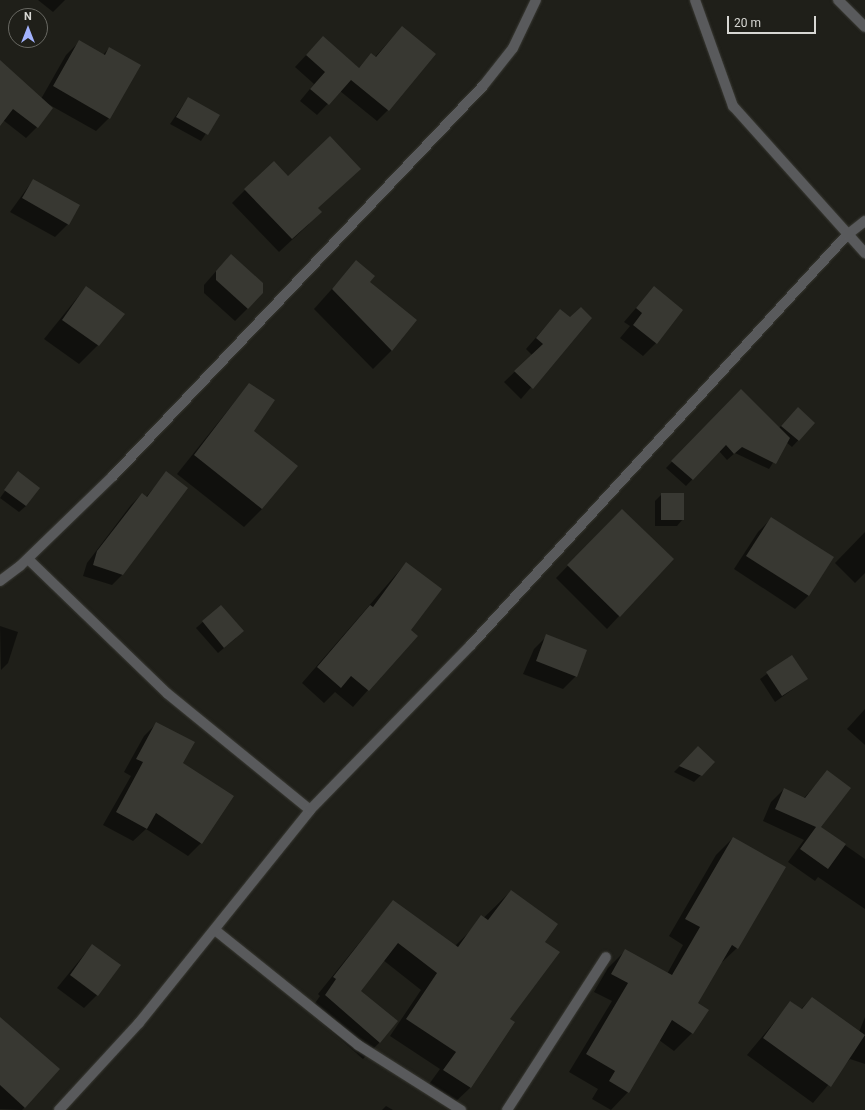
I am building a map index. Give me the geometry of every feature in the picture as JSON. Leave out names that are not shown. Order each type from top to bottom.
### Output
[{"type":"street","points":[[0,581],[28,559],[279,304],[484,86],[513,48],[536,0]]},
{"type":"street","points":[[695,0],[733,106],[847,235],[865,252]]},
{"type":"street","points":[[838,0],[865,27]]},
{"type":"street","points":[[59,1110],[139,1023],[310,810],[470,645],[847,235],[865,221]]},
{"type":"street","points":[[28,559],[168,694],[310,810]]},
{"type":"street","points":[[215,930],[358,1045],[461,1110]]},
{"type":"street","points":[[507,1110],[606,957]]},
{"type":"building","points":[[402,26],[436,54],[389,111],[351,80],[329,105],[310,89],[325,72],[306,55],[323,36],[359,68],[371,53],[376,57]]},
{"type":"building","points":[[79,40],[105,55],[109,47],[141,65],[110,119],[53,86]]},
{"type":"building","points":[[0,60],[53,108],[38,128],[13,109],[0,126]]},
{"type":"building","points":[[188,97],[220,115],[208,135],[176,117]]},
{"type":"building","points":[[330,136],[361,169],[318,208],[322,212],[292,239],[244,189],[274,161],[288,176]]},
{"type":"building","points":[[33,179],[80,205],[69,225],[22,198]]},
{"type":"building","points":[[231,254],[263,283],[263,293],[248,309],[216,280],[216,271]]},
{"type":"building","points":[[356,260],[375,276],[370,282],[417,320],[392,351],[332,289]]},
{"type":"building","points":[[86,286],[125,314],[99,346],[62,320]]},
{"type":"building","points":[[654,286],[683,310],[657,344],[633,325],[642,313],[636,308]]},
{"type":"building","points":[[581,307],[592,318],[533,389],[514,371],[543,344],[536,338],[560,309],[570,317]]},
{"type":"building","points":[[249,383],[275,400],[254,431],[298,466],[262,509],[194,455]]},
{"type":"building","points":[[741,389],[790,438],[776,464],[742,447],[734,454],[726,445],[693,480],[671,461]]},
{"type":"building","points":[[798,407],[815,423],[799,441],[781,426]]},
{"type":"building","points":[[18,471],[40,488],[26,506],[4,490]]},
{"type":"building","points":[[166,471],[188,488],[123,575],[93,565],[97,551],[142,493],[147,497]]},
{"type":"building","points":[[661,493],[684,493],[684,520],[661,520]]},
{"type":"building","points":[[622,509],[674,559],[620,617],[567,565]]},
{"type":"building","points":[[771,517],[834,557],[809,596],[746,556]]},
{"type":"building","points":[[406,562],[442,589],[411,630],[418,636],[369,691],[351,676],[341,688],[317,667],[370,605],[373,607]]},
{"type":"building","points":[[221,605],[244,631],[224,648],[202,621]]},
{"type":"building","points":[[546,634],[587,650],[577,677],[536,661]]},
{"type":"building","points":[[792,655],[808,679],[782,696],[766,672]]},
{"type":"building","points":[[156,722],[195,742],[183,763],[234,796],[202,844],[156,813],[147,829],[116,812],[143,762],[136,759]]},
{"type":"building","points":[[698,746],[715,762],[702,776],[679,766]]},
{"type":"building","points":[[827,770],[851,788],[821,827],[846,844],[828,869],[800,849],[816,827],[775,809],[784,788],[805,798]]},
{"type":"building","points":[[733,837],[786,867],[738,949],[732,945],[698,1003],[709,1010],[693,1034],[672,1020],[629,1093],[609,1081],[615,1071],[586,1054],[628,983],[611,974],[625,949],[672,975],[700,927],[685,919]]},
{"type":"building","points":[[511,890],[558,924],[545,942],[560,952],[510,1019],[515,1022],[471,1088],[443,1070],[456,1052],[406,1019],[437,973],[398,943],[361,991],[398,1021],[380,1043],[325,995],[336,979],[333,977],[393,900],[458,947],[481,915],[488,920]]},
{"type":"building","points":[[92,944],[121,965],[98,996],[70,975]]},
{"type":"building","points":[[812,997],[865,1035],[831,1087],[763,1038],[790,1001],[802,1009]]},
{"type":"building","points":[[0,1017],[60,1069],[25,1108],[0,1085]]}]
